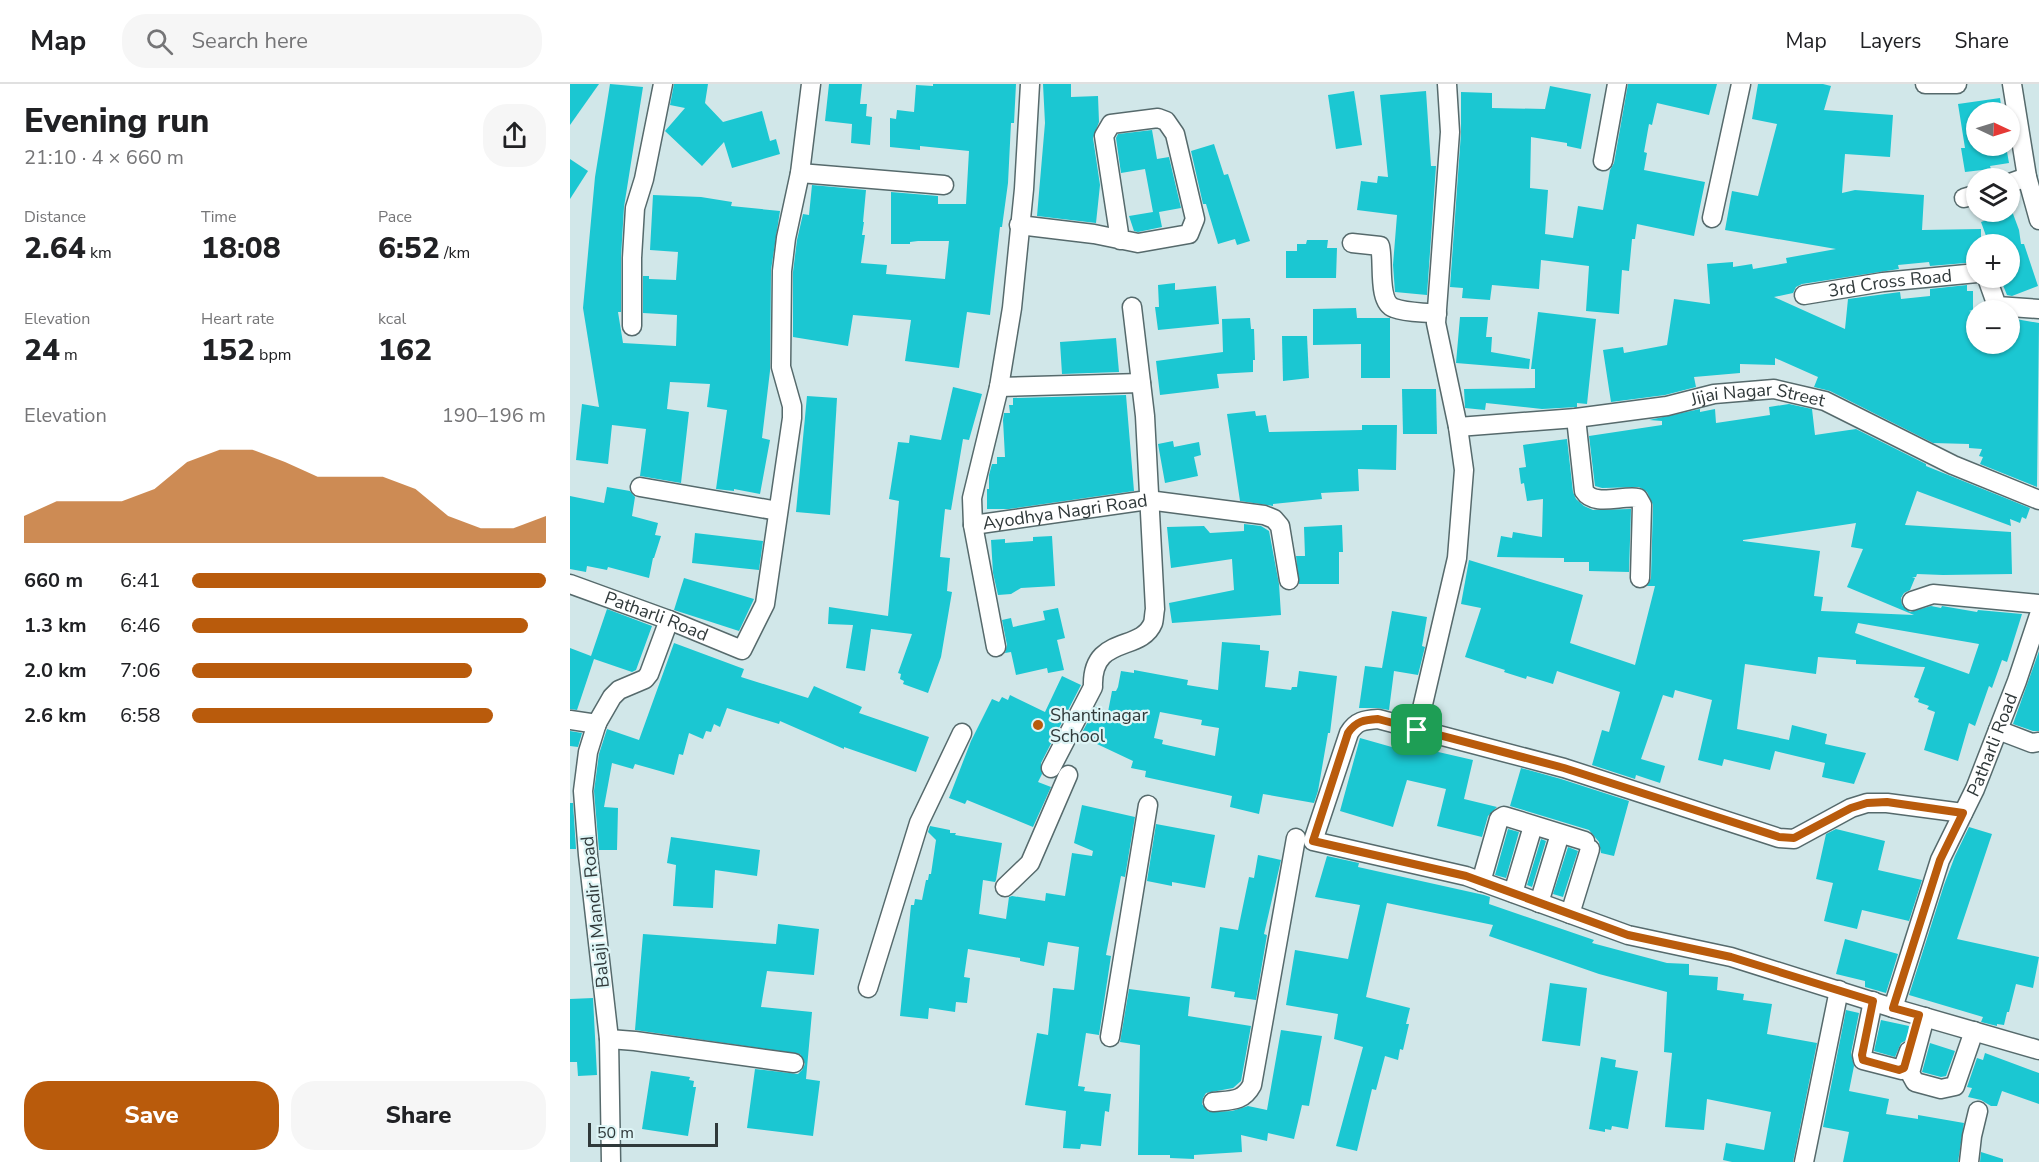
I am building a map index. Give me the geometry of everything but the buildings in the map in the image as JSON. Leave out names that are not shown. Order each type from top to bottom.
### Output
[{"type":"street","points":[[632,326],[635,208],[644,179],[663,84]]},
{"type":"street","points":[[640,488],[778,511],[792,418],[792,406],[781,367],[782,271],[786,238],[800,173],[811,84]]},
{"type":"street","name":"Ayodhya Nagri Road","points":[[1005,887],[1030,863],[1059,772],[1093,687],[1093,674],[1099,658],[1106,652],[1144,634],[1153,624],[1155,609],[1148,500],[973,525],[972,498],[999,387],[1012,308],[1024,189],[1030,84]]},
{"type":"street","points":[[1417,730],[1457,558],[1464,470],[1458,427],[1436,323],[1450,132],[1447,84]]},
{"type":"street","points":[[1603,161],[1617,84]]},
{"type":"street","points":[[1712,218],[1742,84]]},
{"type":"street","points":[[1925,84],[1957,84]]},
{"type":"street","points":[[2012,84],[2030,143],[2020,177]]},
{"type":"street","points":[[1019,225],[1094,234],[1120,240],[1138,243],[1160,241],[1189,234],[1195,219],[1175,134],[1166,121],[1158,118],[1111,124],[1104,136],[1120,240]]},
{"type":"street","points":[[800,173],[944,185]]},
{"type":"street","points":[[2020,182],[2039,220]]},
{"type":"street","points":[[1352,243],[1380,246],[1383,295],[1387,304],[1395,308],[1437,314]]},
{"type":"street","name":"3rd Cross Road","points":[[1804,295],[1883,282],[1966,274]]},
{"type":"street","points":[[1991,288],[1997,306],[2039,309]]},
{"type":"street","points":[[1132,307],[1144,416],[1148,500],[1263,515],[1274,519],[1280,526],[1289,580]]},
{"type":"street","points":[[999,387],[1141,382]]},
{"type":"street","name":"Jijai Nagar Street","points":[[1458,427],[1576,418],[1667,406],[1714,394],[1774,389],[1825,401],[1953,465],[2039,500]]},
{"type":"street","points":[[1576,418],[1584,491],[1587,496],[1595,500],[1638,498],[1642,505],[1640,578]]},
{"type":"street","name":"Patharli Road","points":[[570,584],[669,620],[742,650],[765,604],[778,511]]},
{"type":"street","points":[[973,525],[996,647]]},
{"type":"street","points":[[1912,601],[1933,594],[2039,603]]},
{"type":"street","name":"Patharli Road","points":[[1893,1008],[1940,860],[1963,813],[1998,730],[2039,615]]},
{"type":"street","name":"Balaji Mandir Road","points":[[611,1162],[609,1039],[583,791],[588,752],[597,724],[615,692],[636,684],[649,674],[669,620]]},
{"type":"street","points":[[1213,1102],[1241,1098],[1247,1094],[1252,1085],[1304,840],[1348,733],[1353,725],[1363,720],[1378,719],[1564,768],[1779,837],[1794,838],[1851,808],[1867,803],[1887,802],[1963,813]]},
{"type":"street","points":[[570,720],[597,724]]},
{"type":"street","points":[[1998,730],[2031,743],[2039,742]]},
{"type":"street","points":[[868,988],[919,823],[962,733]]},
{"type":"street","points":[[1110,1037],[1148,805]]},
{"type":"street","points":[[1481,882],[1500,819],[1504,816],[1560,834],[1588,845],[1570,914]]},
{"type":"street","points":[[1513,893],[1533,826]]},
{"type":"street","points":[[1539,903],[1560,834]]},
{"type":"street","points":[[1304,840],[1466,876],[1628,935],[1731,957],[1893,1008],[2039,1050]]},
{"type":"street","points":[[1804,1162],[1839,990]]},
{"type":"street","points":[[1873,1001],[1862,1055],[1866,1062],[1899,1070],[1904,1068],[1922,1016]]},
{"type":"street","points":[[1922,1016],[1910,1073],[1915,1082],[1941,1089],[1955,1086],[1974,1031]]},
{"type":"street","points":[[609,1039],[794,1063]]},
{"type":"street","points":[[1969,1162],[1977,1112]]},
{"type":"place","name":"Shantinagar School","points":[[1038,725]]},
{"type":"route","points":[[1378,719],[1417,730],[1564,768],[1779,837],[1794,838],[1851,808],[1867,803],[1887,802],[1963,813],[1940,860],[1893,1008],[1919,1015],[1904,1068],[1899,1070],[1863,1060],[1862,1055],[1873,1001],[1731,957],[1628,935],[1466,876],[1313,841],[1348,733],[1353,725],[1363,720],[1378,719]]}]
